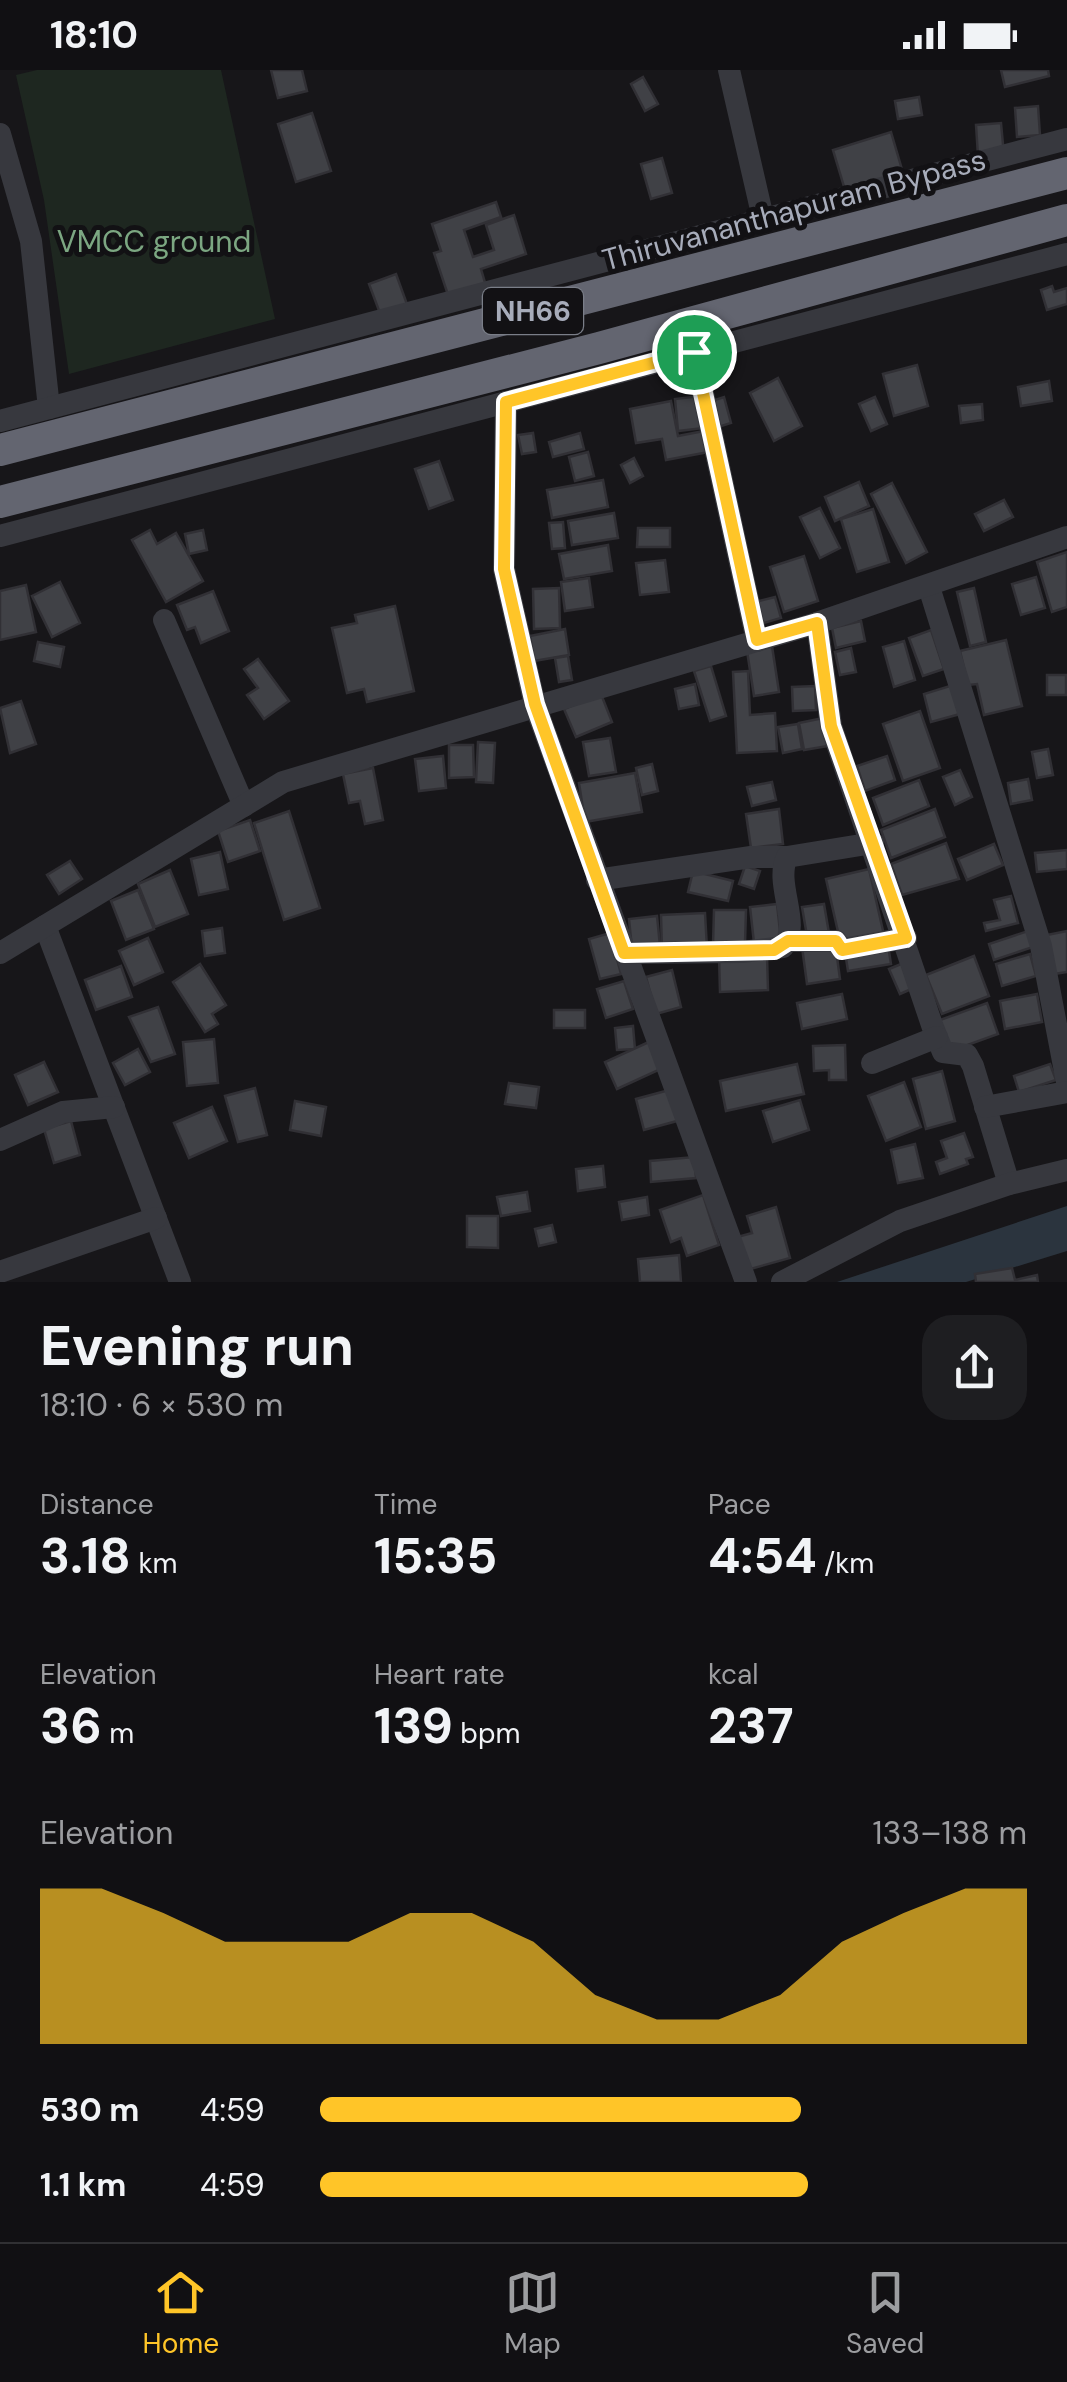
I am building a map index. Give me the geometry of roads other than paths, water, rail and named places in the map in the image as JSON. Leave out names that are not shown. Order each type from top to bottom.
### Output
[{"type":"highway","name":"Thiruvananthapuram Bypass","points":[[0,450],[1067,173]]},
{"type":"highway","name":"NH66","points":[[0,502],[598,348],[1067,220]]},
{"type":"street","points":[[729,70],[763,218]]},
{"type":"street","points":[[0,134],[32,242],[48,408]]},
{"type":"street","name":"Thiruvananthapuram Bypass","points":[[0,422],[1067,139]]},
{"type":"street","points":[[0,536],[1067,254]]},
{"type":"street","points":[[694,352],[757,640]]},
{"type":"street","points":[[506,402],[504,569],[535,704],[746,1282]]},
{"type":"street","points":[[0,953],[283,782],[817,623],[1067,536]]},
{"type":"street","points":[[929,586],[1041,946],[1067,1082]]},
{"type":"street","points":[[164,620],[244,806]]},
{"type":"street","points":[[817,623],[831,726],[937,1037],[943,1052],[967,1055],[1009,1184]]},
{"type":"street","points":[[598,880],[676,866],[787,857],[873,843]]},
{"type":"street","points":[[787,857],[782,870],[788,941]]},
{"type":"street","points":[[45,926],[180,1282]]},
{"type":"street","points":[[624,953],[774,950],[788,941],[836,941],[842,950],[906,938]]},
{"type":"street","points":[[872,1062],[937,1037]]},
{"type":"street","points":[[985,1107],[1067,1092]]},
{"type":"street","points":[[0,1140],[63,1112],[114,1107]]},
{"type":"street","points":[[782,1282],[900,1221],[1009,1184],[1067,1170]]},
{"type":"street","points":[[0,1272],[156,1218]]},
{"type":"park label","name":"VMCC ground","points":[[154,242]]}]
